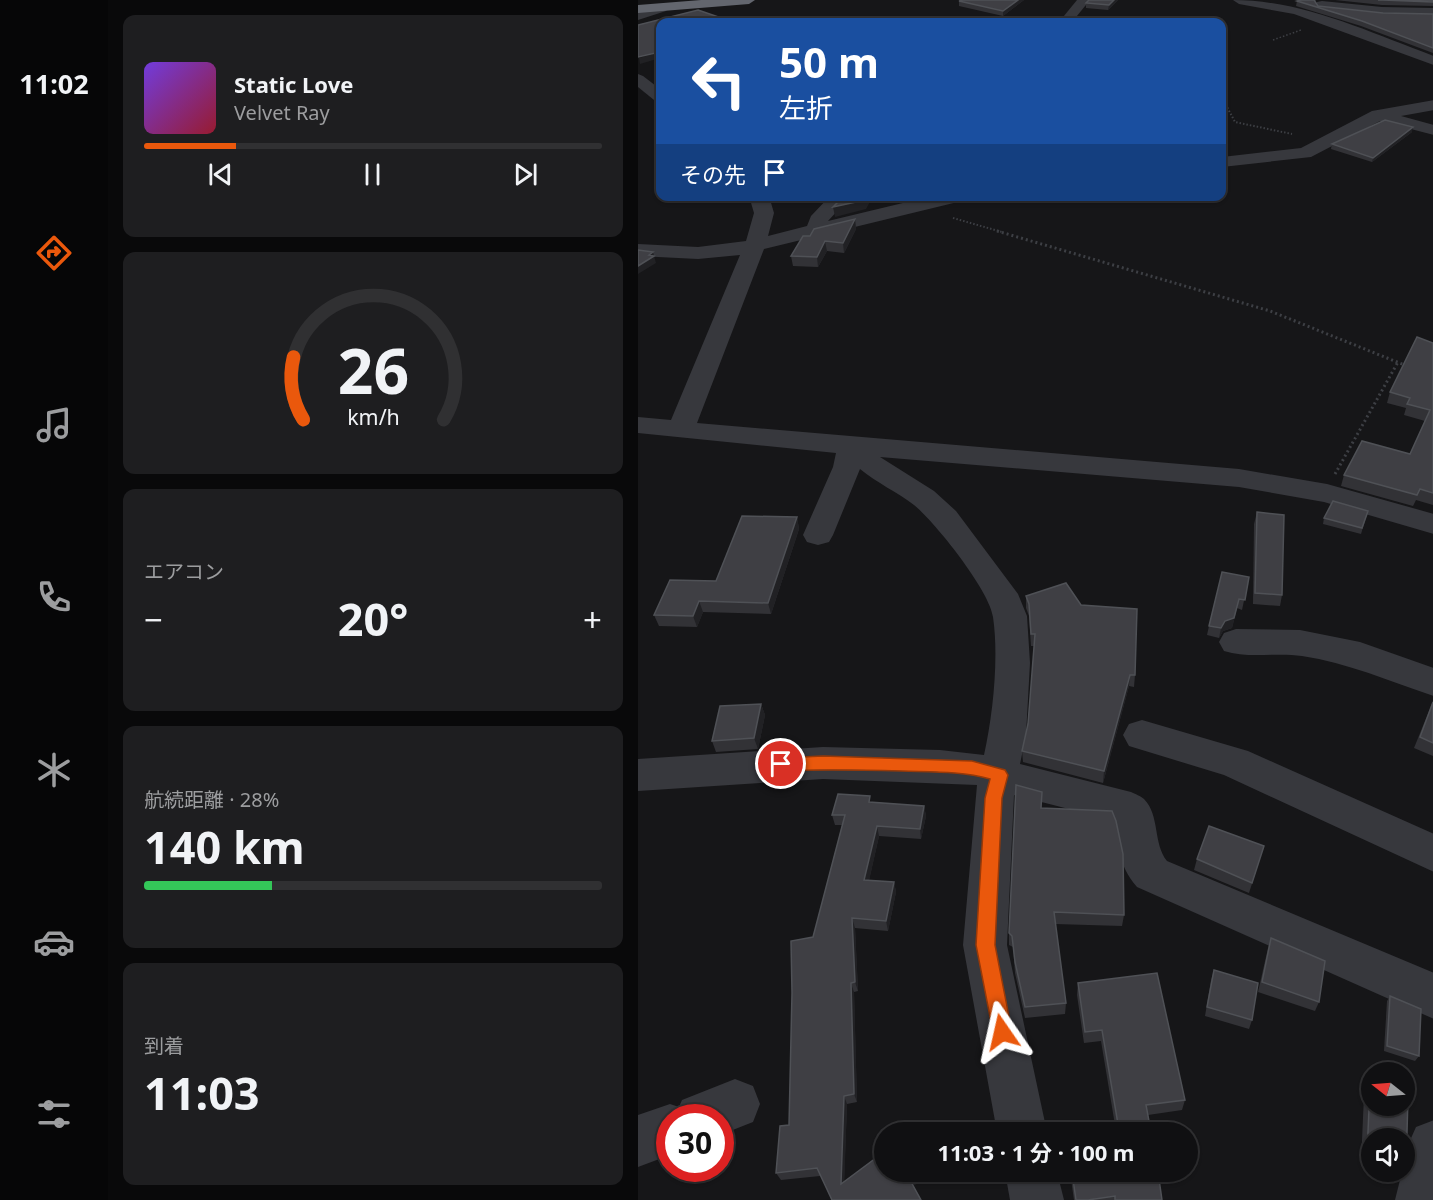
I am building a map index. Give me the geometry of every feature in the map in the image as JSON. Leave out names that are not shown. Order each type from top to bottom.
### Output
[{"type":"highway","points":[[638,9],[749,0]]},
{"type":"street","points":[[1068,18],[1084,0]]},
{"type":"street","points":[[1239,0],[1280,6],[1433,61]]},
{"type":"street","points":[[1348,8],[1360,0]]},
{"type":"street","points":[[1280,6],[1298,3],[1433,12]]},
{"type":"street","points":[[638,16],[661,8]]},
{"type":"street","points":[[638,79],[656,94]]},
{"type":"street","points":[[1226,162],[1305,153],[1378,115],[1433,105]]},
{"type":"street","points":[[1378,115],[1433,130]]},
{"type":"street","points":[[681,429],[755,245],[764,213],[760,201]]},
{"type":"street","points":[[818,230],[816,224],[818,220],[837,201]]},
{"type":"street","points":[[638,250],[705,254],[755,245],[939,201]]},
{"type":"street","points":[[638,425],[857,447],[1240,478],[1327,492],[1433,524]]},
{"type":"street","points":[[818,535],[846,467],[857,447]]},
{"type":"street","points":[[857,447],[861,455],[881,472],[924,498],[945,518],[1002,594],[1010,616],[1012,663],[1007,735],[994,798],[985,945],[1020,1122]]},
{"type":"street","points":[[1236,642],[1300,643],[1360,655],[1433,682]]},
{"type":"street","points":[[1142,735],[1234,762],[1433,854]]},
{"type":"street","points":[[638,775],[823,763],[972,768],[1117,804],[1130,811],[1136,825],[1141,861],[1152,874],[1433,996]]},
{"type":"street","points":[[638,1141],[656,1134]]},
{"type":"street","points":[[1422,1200],[1433,1145]]},
{"type":"street","points":[[1033,1182],[1037,1200]]},
{"type":"path","points":[[1226,105],[1235,123],[1328,142]]},
{"type":"path","points":[[914,207],[1270,311],[1416,369]]},
{"type":"path","points":[[1327,492],[1398,363]]},
{"type":"building","points":[[1018,0],[1003,11],[959,1]]},
{"type":"building","points":[[1089,0],[1114,0],[1109,5],[1086,3]]},
{"type":"building","points":[[1314,0],[1318,6],[1383,13],[1433,14],[1433,48],[1362,21],[1297,1]]},
{"type":"building","points":[[1383,0],[1433,0],[1433,2]]},
{"type":"building","points":[[698,10],[721,18],[666,18]]},
{"type":"building","points":[[656,20],[656,53],[638,57],[638,25]]},
{"type":"building","points":[[1385,120],[1413,127],[1373,158],[1332,144]]},
{"type":"building","points":[[839,201],[860,201],[833,207]]},
{"type":"building","points":[[855,219],[843,243],[825,241],[817,257],[791,256],[803,236],[810,236],[814,229]]},
{"type":"building","points":[[638,250],[653,252],[649,255],[654,256],[638,266]]},
{"type":"building","points":[[1417,337],[1433,343],[1433,493],[1420,489],[1417,495],[1344,475],[1362,441],[1410,454],[1430,410],[1407,404],[1410,398],[1390,392]]},
{"type":"building","points":[[1333,501],[1368,511],[1362,528],[1324,518]]},
{"type":"building","points":[[1257,512],[1284,515],[1282,595],[1255,593]]},
{"type":"building","points":[[742,516],[797,517],[768,603],[699,601],[693,616],[654,615],[670,580],[716,581]]},
{"type":"building","points":[[1222,572],[1249,577],[1245,600],[1239,599],[1234,618],[1225,621],[1221,628],[1209,626]]},
{"type":"building","points":[[1066,583],[1081,605],[1137,609],[1135,675],[1130,675],[1104,771],[1022,751],[1028,724],[1035,634],[1031,634],[1029,604],[1026,596]]},
{"type":"building","points":[[1433,702],[1433,743],[1420,737]]},
{"type":"building","points":[[761,704],[754,738],[712,741],[720,706]]},
{"type":"building","points":[[1016,785],[1042,792],[1041,808],[1112,811],[1116,821],[1123,854],[1124,915],[1054,912],[1066,1003],[1025,1007],[1012,936],[1009,933]]},
{"type":"building","points":[[838,794],[870,796],[869,802],[924,806],[920,829],[877,826],[864,880],[894,882],[886,921],[852,918],[855,982],[851,983],[854,1094],[844,1096],[841,1184],[874,1159],[874,1182],[911,1182],[921,1200],[832,1200],[817,1168],[776,1173],[780,1126],[789,1125],[791,941],[813,937],[845,815],[832,815]]},
{"type":"building","points":[[1209,826],[1264,846],[1252,883],[1197,859]]},
{"type":"building","points":[[1271,938],[1325,961],[1319,1002],[1262,982]]},
{"type":"building","points":[[1214,970],[1258,983],[1252,1020],[1207,1007]]},
{"type":"building","points":[[1157,973],[1185,1100],[1146,1105],[1149,1122],[1118,1122],[1102,1030],[1085,1032],[1078,983]]},
{"type":"building","points":[[1390,996],[1421,1009],[1419,1056],[1387,1046]]},
{"type":"building","points":[[1369,1116],[1407,1116],[1407,1128],[1368,1128]]},
{"type":"building","points":[[1073,1182],[1159,1182],[1162,1200],[1115,1200],[1115,1196],[1076,1200]]},
{"type":"route","points":[[781,764],[940,766],[972,768],[1000,775],[994,798],[985,945],[1002,1032]]}]
